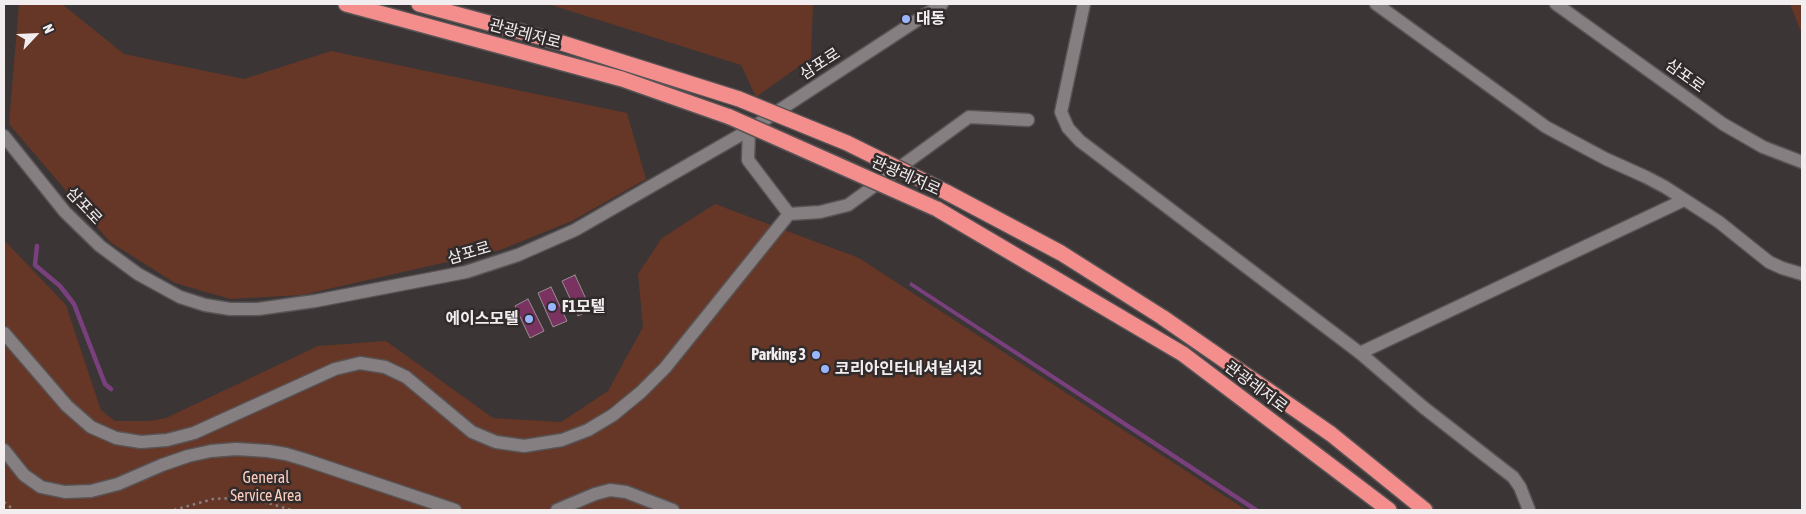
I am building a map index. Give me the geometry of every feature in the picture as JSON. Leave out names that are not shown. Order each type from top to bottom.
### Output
[{"type":"highway","name":"관광레저로","points":[[346,4],[622,79],[730,117],[937,209],[1184,354],[1389,510]]},
{"type":"highway","name":"관광레저로","points":[[419,4],[562,43],[739,98],[847,143],[946,192],[1061,253],[1162,317],[1331,434],[1425,510]]},
{"type":"street","name":"삼포로","points":[[4,136],[65,212],[100,246],[138,274],[180,297],[205,305],[230,309],[315,302],[466,272],[518,255],[584,225],[750,130],[941,4]]},
{"type":"street","points":[[1084,4],[1061,112],[1068,128],[1080,141],[1360,353],[1409,396],[1513,477],[1529,510]]},
{"type":"street","points":[[1376,4],[1546,127],[1606,159],[1646,177],[1719,222],[1769,262],[1802,274]]},
{"type":"street","name":"삼포로","points":[[1556,4],[1723,124],[1763,147],[1802,162]]},
{"type":"street","points":[[4,333],[67,406],[91,427],[116,438],[142,442],[167,440],[194,433],[335,369],[360,363],[385,367],[406,377],[472,432],[496,442],[524,446],[562,440],[588,430],[613,415],[642,392],[665,368],[789,214],[820,212],[848,205],[970,117],[1028,120]]},
{"type":"street","points":[[750,130],[748,160],[789,214]]},
{"type":"street","points":[[1360,353],[1684,200]]},
{"type":"street","points":[[4,450],[24,475],[41,486],[65,492],[91,491],[118,484],[162,465],[188,456],[211,451],[236,449],[268,451],[306,460],[455,510]]},
{"type":"street","points":[[557,510],[595,494],[610,490],[626,492],[673,510]]},
{"type":"path","points":[[174,510],[213,499],[232,498],[261,501],[292,510]]},
{"type":"path","points":[[4,502],[14,510]]},
{"type":"green space","points":[[19,4],[62,4],[124,54],[244,79],[331,51],[627,113],[646,179],[572,221],[500,250],[302,295],[230,299],[175,283],[110,242],[9,124]]},
{"type":"green space","points":[[548,4],[813,4],[811,58],[756,97],[741,65]]},
{"type":"green space","points":[[1790,4],[1802,4],[1802,34]]},
{"type":"green space","name":"코리아인터내셔널서킷","points":[[715,204],[859,258],[1246,510],[4,510],[4,240],[66,305],[101,410],[115,421],[150,421],[166,418],[318,346],[386,341],[493,418],[561,422],[608,391],[643,327],[638,274],[662,238]]},
{"type":"shaded area","points":[[911,282],[1260,510],[1252,510],[909,285]]},
{"type":"building","points":[[575,275],[591,310],[578,316],[562,281]]},
{"type":"building","name":"F1모텔","points":[[551,287],[567,321],[553,327],[538,293]]},
{"type":"building","name":"에이스모텔","points":[[528,299],[544,331],[530,338],[515,306]]},
{"type":"waterway","points":[[37,246],[35,265],[60,286],[74,304],[105,384],[111,389]]},
{"type":"place","name":"대동","points":[[906,19]]},
{"type":"place","name":"F1모텔","points":[[552,307]]},
{"type":"place","name":"에이스모텔","points":[[529,319]]},
{"type":"place","name":"Parking 3","points":[[816,355]]},
{"type":"place","name":"코리아인터내셔널서킷","points":[[825,369]]},
{"type":"park label","name":"General Service Area","points":[[266,487]]}]
